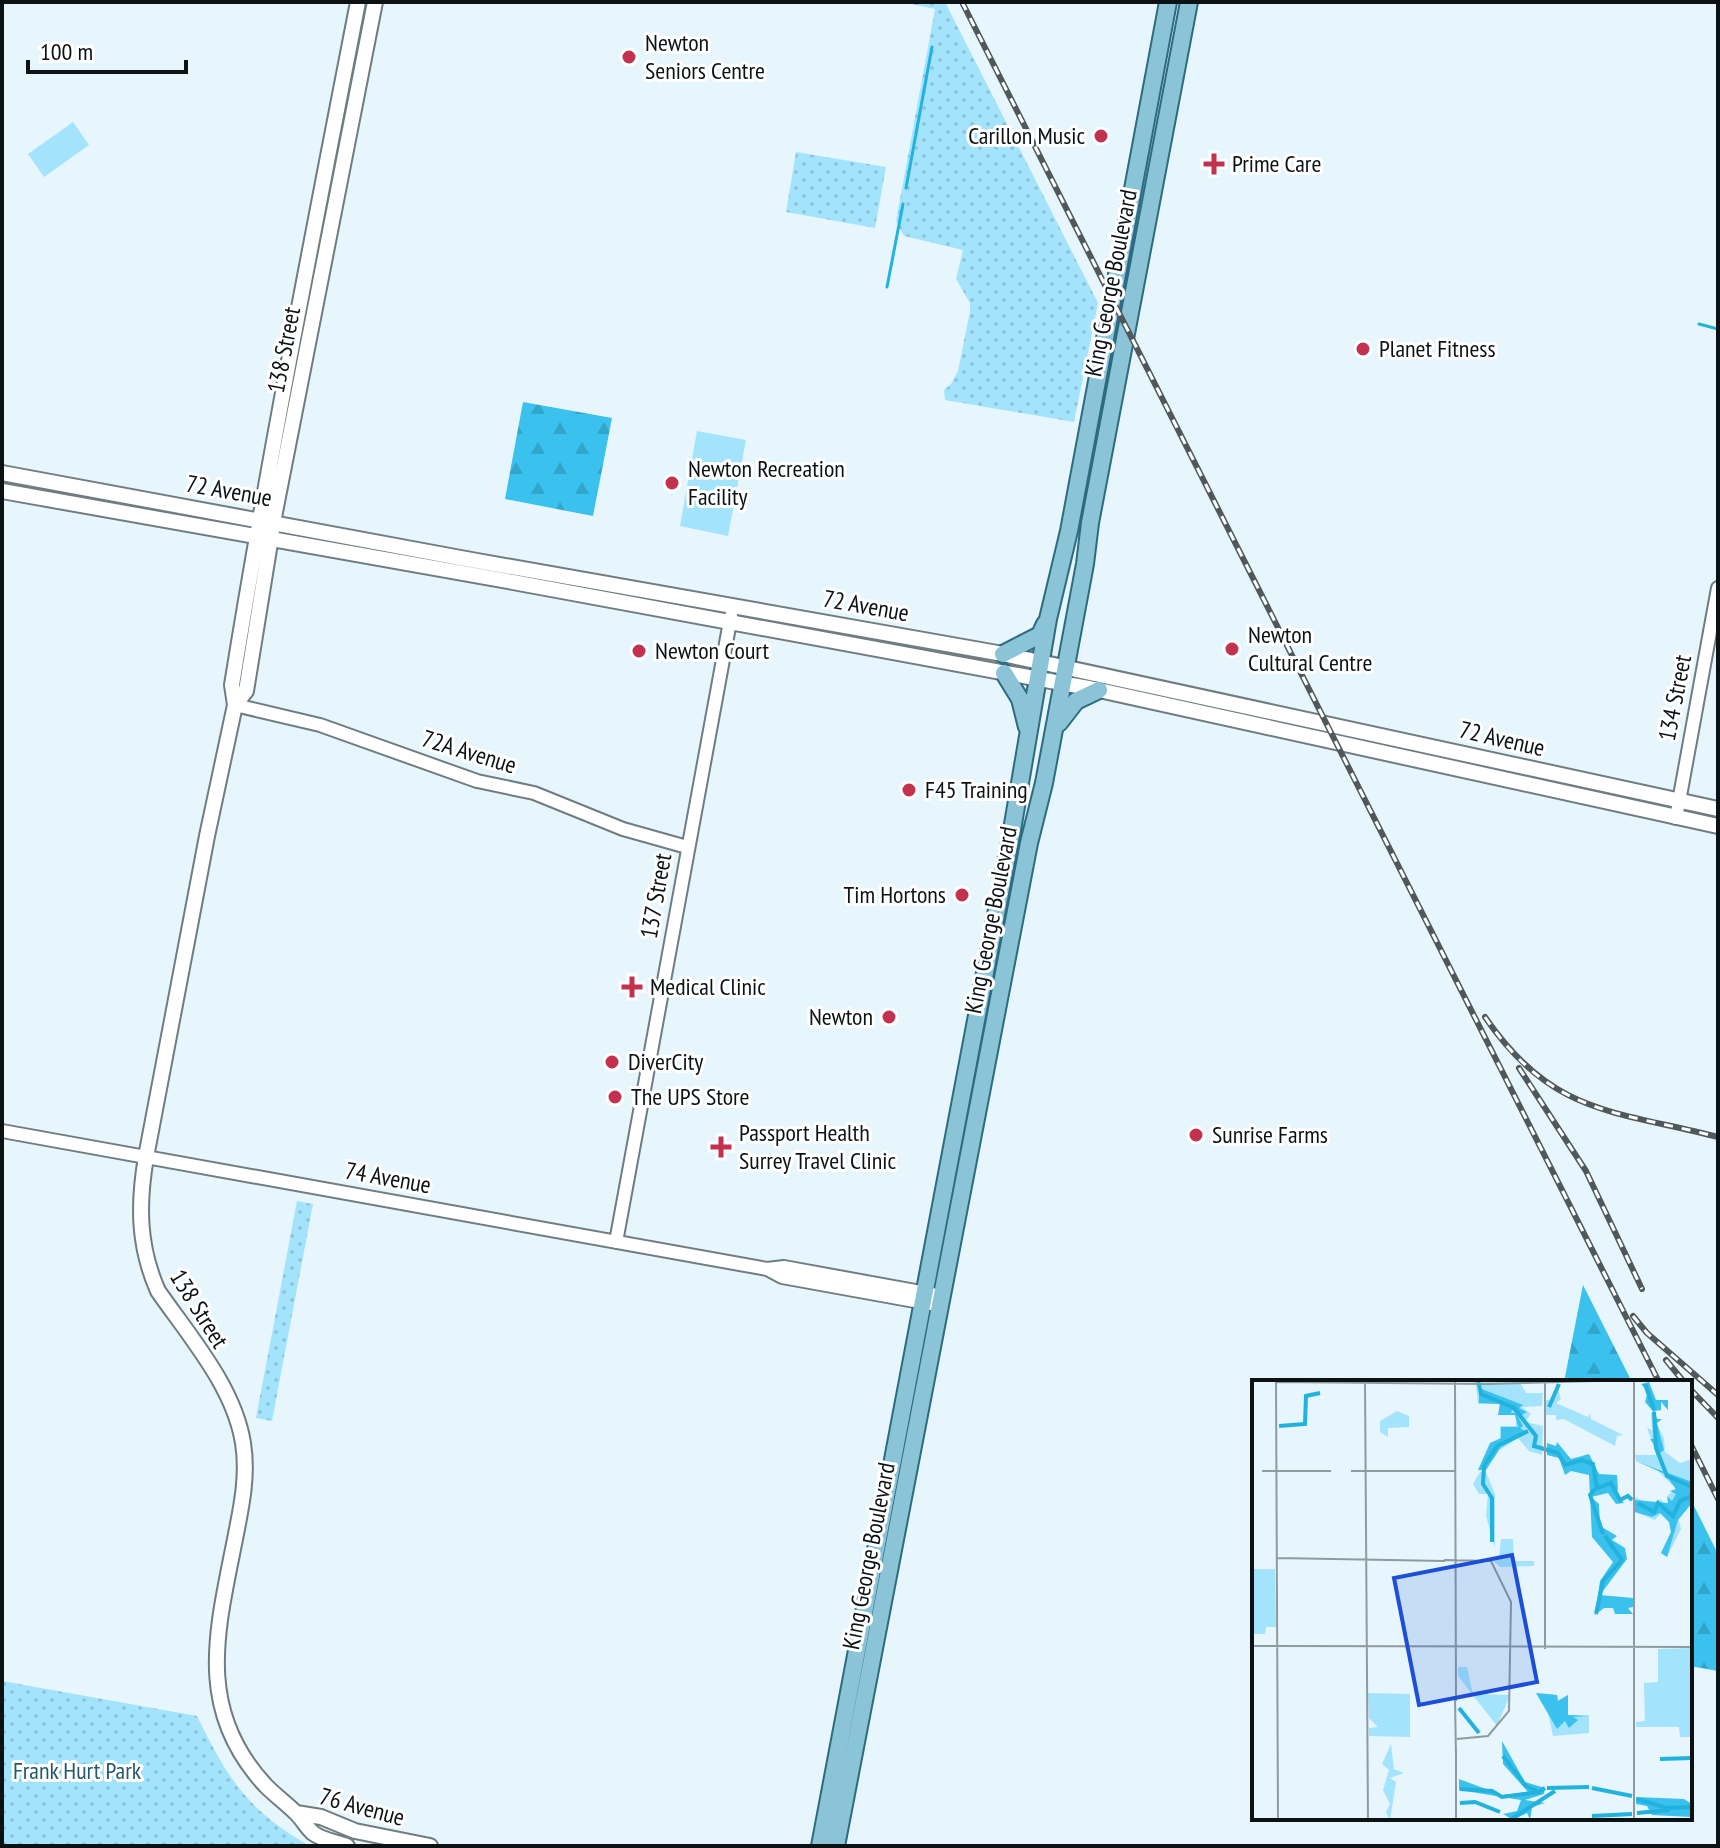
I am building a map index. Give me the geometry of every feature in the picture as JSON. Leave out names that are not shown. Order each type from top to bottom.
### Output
[{"type":"main road","name":"138 Street","points":[[296,1813],[278,1799],[247,1762],[226,1723],[215,1670],[216,1645],[244,1486],[243,1442],[226,1393],[158,1291],[150,1273],[143,1252],[141,1187],[207,836],[235,705],[246,691],[266,520],[314,218],[358,2]]},
{"type":"main road","name":"138 Street","points":[[266,520],[375,2]]},
{"type":"main road","name":"King George Boulevard","points":[[820,1846],[1048,619],[1069,531],[1168,2]]},
{"type":"main road","name":"King George Boulevard","points":[[836,1846],[1029,843],[1065,675],[1090,523],[1189,2]]},
{"type":"main road","points":[[1123,247],[1137,277]]},
{"type":"main road","name":"72 Avenue","points":[[2,473],[1041,661],[1099,690],[1718,826]]},
{"type":"main road","name":"72 Avenue","points":[[2,491],[1038,679],[1065,675],[1718,809]]},
{"type":"main road","points":[[1003,654],[1040,635],[1048,619]]},
{"type":"main road","points":[[1004,673],[1020,699],[1029,732]]},
{"type":"main road","points":[[1054,731],[1062,715],[1076,701],[1099,690]]},
{"type":"main road","points":[[964,1188],[959,1186],[957,1179],[973,1093],[968,1062]]},
{"type":"main road","name":"76 Avenue","points":[[296,1813],[312,1832],[349,1846]]},
{"type":"main road","name":"76 Avenue","points":[[296,1813],[321,1817],[355,1831],[430,1846]]},
{"type":"main road","points":[[349,1846],[362,1842],[387,1846]]},
{"type":"street","name":"134 Street","points":[[1676,818],[1718,588]]},
{"type":"street","name":"137 Street","points":[[616,1242],[733,605]]},
{"type":"street","name":"72A Avenue","points":[[235,705],[320,725],[477,781],[534,793],[623,829],[687,847]]},
{"type":"street","name":"74 Avenue","points":[[2,1131],[767,1269],[782,1277],[942,1301]]},
{"type":"green space","points":[[902,2],[945,2],[1098,303],[1074,422],[945,400],[944,390],[958,371],[970,303],[956,279],[963,250],[904,236],[896,221],[935,9]]},
{"type":"green space","points":[[73,122],[89,145],[44,177],[28,154]]},
{"type":"green space","points":[[796,152],[886,167],[875,228],[786,212]]},
{"type":"green space","points":[[523,402],[612,418],[593,516],[505,499]]},
{"type":"green space","points":[[697,431],[746,440],[728,536],[680,526]]},
{"type":"green space","points":[[297,1201],[313,1204],[272,1421],[256,1418]]},
{"type":"green space","points":[[1583,1285],[1631,1380],[1564,1380]]},
{"type":"green space","points":[[1692,1502],[1718,1554],[1718,1671],[1692,1666]]},
{"type":"green space","name":"Frank Hurt Park","points":[[2,1681],[197,1716],[219,1758],[255,1806],[288,1833],[310,1846],[2,1846]]},
{"type":"waterway","points":[[906,188],[932,47]]},
{"type":"waterway","points":[[887,287],[903,204]]},
{"type":"waterway","points":[[1699,324],[1718,329]]},
{"type":"railway","points":[[962,2],[1658,1380]]},
{"type":"railway","points":[[1485,1017],[1510,1049],[1560,1091],[1616,1113],[1718,1137]]},
{"type":"railway","points":[[1519,1068],[1586,1171],[1642,1289]]},
{"type":"railway","points":[[1633,1316],[1647,1333],[1718,1395]]},
{"type":"railway","points":[[1666,1360],[1682,1380]]},
{"type":"railway","points":[[1692,1391],[1718,1418]]},
{"type":"railway","points":[[1692,1447],[1718,1499]]},
{"type":"place","name":"Newton Seniors Centre","points":[[629,57]]},
{"type":"place","name":"Carillon Music","points":[[1101,136]]},
{"type":"place","name":"Prime Care","points":[[1214,164]]},
{"type":"place","name":"Planet Fitness","points":[[1363,349]]},
{"type":"place","name":"Newton Recreation Facility","points":[[672,483]]},
{"type":"place","name":"Newton Cultural Centre","points":[[1232,649]]},
{"type":"place","name":"Newton Court","points":[[639,651]]},
{"type":"place","name":"F45 Training","points":[[909,790]]},
{"type":"place","name":"Tim Hortons","points":[[962,895]]},
{"type":"place","name":"Medical Clinic","points":[[632,987]]},
{"type":"place","name":"Newton","points":[[889,1017]]},
{"type":"place","name":"DiverCity","points":[[612,1062]]},
{"type":"place","name":"The UPS Store","points":[[615,1097]]},
{"type":"place","name":"Sunrise Farms","points":[[1196,1135]]},
{"type":"place","name":"Passport Health Surrey Travel Clinic","points":[[721,1147]]}]
